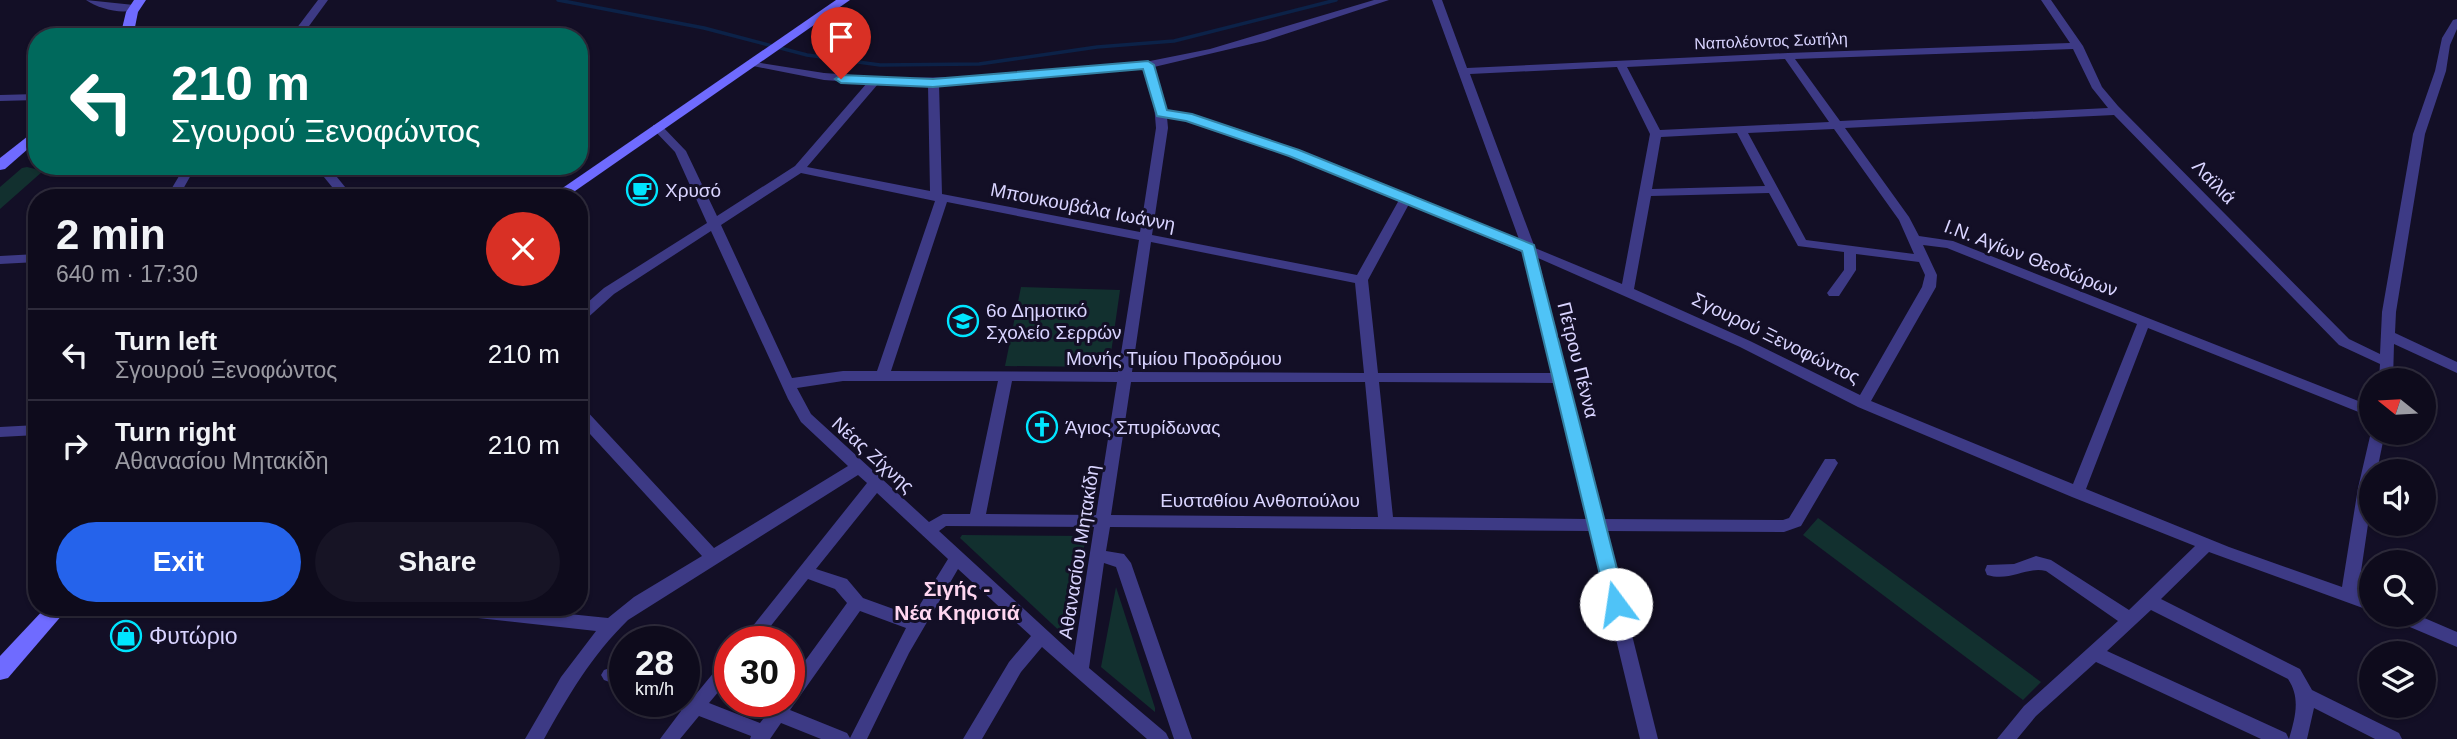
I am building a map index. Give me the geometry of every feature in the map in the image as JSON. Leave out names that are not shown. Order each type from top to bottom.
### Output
[{"type":"main road","points":[[568,189],[844,0]]},
{"type":"main road","points":[[129,28],[137,4]]},
{"type":"main road","points":[[0,165],[28,141]]},
{"type":"main road","points":[[0,671],[51,616]]},
{"type":"street","points":[[91,0],[110,6],[137,4]]},
{"type":"street","points":[[302,28],[323,0]]},
{"type":"street","points":[[757,59],[808,75],[874,82],[933,83],[1148,65],[1188,58],[1271,36],[1384,0]]},
{"type":"street","name":"Πέτρου Πέννα","points":[[1437,0],[1528,248],[1649,739]]},
{"type":"street","name":"Λαϊλιά","points":[[2046,0],[2078,46],[2097,88],[2118,111],[2344,342],[2385,361]]},
{"type":"street","points":[[2385,368],[2398,251],[2418,134],[2441,73],[2443,43],[2457,22]]},
{"type":"street","name":"Ναπολέοντος Σωτήλη","points":[[1465,71],[2078,46]]},
{"type":"street","name":"Ι.Ν. Αγίων Θεοδώρων","points":[[1788,56],[1916,240],[1949,244],[2359,407]]},
{"type":"street","points":[[1620,63],[1656,134],[1627,291]]},
{"type":"street","name":"Αθανασίου Μητακίδη","points":[[1080,671],[1146,240],[1162,113],[1148,65]]},
{"type":"street","points":[[588,310],[609,291],[799,169],[874,82]]},
{"type":"street","points":[[882,376],[939,198],[933,83]]},
{"type":"street","points":[[0,97],[28,97]]},
{"type":"street","points":[[1656,134],[2118,111]]},
{"type":"street","name":"Σγουρού Ξενοφώντος","points":[[1162,113],[1188,117],[1294,153],[1406,198],[1627,291],[1745,344],[1863,403],[2077,494],[2359,600]]},
{"type":"street","name":"Νέας Ζίχνης","points":[[657,127],[680,151],[788,384],[809,421],[1080,671],[1160,739]]},
{"type":"street","points":[[1741,130],[1802,243],[1925,258]]},
{"type":"street","name":"Μπουκουβάλα Ιωάννη","points":[[799,169],[1146,240],[1361,280]]},
{"type":"street","points":[[329,175],[340,189]]},
{"type":"street","points":[[1645,193],[1774,189]]},
{"type":"street","points":[[1387,522],[1361,280],[1406,198]]},
{"type":"street","points":[[1863,403],[1929,287],[1931,275],[1916,240]]},
{"type":"street","points":[[1834,293],[1850,270],[1850,250]]},
{"type":"street","points":[[0,260],[28,258]]},
{"type":"street","points":[[2077,494],[2144,322]]},
{"type":"street","points":[[2387,335],[2457,368]]},
{"type":"street","name":"Μονής Τιμίου Προδρόμου","points":[[788,384],[829,376],[1562,378]]},
{"type":"street","points":[[977,520],[1006,377]]},
{"type":"street","points":[[588,422],[713,557]]},
{"type":"street","points":[[0,432],[28,430]]},
{"type":"street","points":[[2349,597],[2375,445]]},
{"type":"street","name":"Ευσταθίου Ανθοπούλου","points":[[928,531],[943,520],[1775,527],[1791,524],[1807,505],[1830,463]]},
{"type":"street","points":[[534,739],[584,657],[609,625],[640,602],[858,467]]},
{"type":"street","points":[[761,626],[876,483]]},
{"type":"street","points":[[2009,738],[2030,711],[2130,620],[2207,544]]},
{"type":"street","points":[[1098,556],[1118,559],[1123,563],[1183,739]]},
{"type":"street","points":[[858,739],[917,625],[957,557]]},
{"type":"street","points":[[1993,570],[2015,570],[2036,562],[2051,566],[2130,620]]},
{"type":"street","points":[[805,572],[841,584],[856,603],[917,625]]},
{"type":"street","points":[[2150,601],[2294,674],[2303,684],[2306,696],[2298,739]]},
{"type":"street","points":[[805,675],[856,603]]},
{"type":"street","points":[[519,616],[609,625]]},
{"type":"street","points":[[2427,627],[2457,640]]},
{"type":"street","points":[[972,739],[1015,667],[1042,635]]},
{"type":"street","points":[[2094,653],[2280,739]]},
{"type":"street","points":[[700,702],[714,685]]},
{"type":"street","points":[[2306,696],[2393,739]]},
{"type":"street","points":[[700,708],[715,712],[762,736],[775,717]]},
{"type":"street","points":[[669,739],[688,717]]},
{"type":"street","points":[[798,717],[841,739]]},
{"type":"green space","points":[[28,167],[28,175],[38,175],[0,209],[0,187],[22,168]]},
{"type":"green space","points":[[1021,287],[1120,290],[1109,367],[1005,366]]},
{"type":"green space","points":[[1818,518],[2041,682],[2023,700],[1803,535]]},
{"type":"green space","points":[[962,535],[1086,536],[1069,634],[1066,637],[960,538]]},
{"type":"green space","points":[[1116,587],[1155,708],[1155,712],[1101,667]]},
{"type":"waterway","points":[[558,0],[704,28],[807,55],[880,65],[979,64],[1097,47],[1174,41],[1336,0]]},
{"type":"place","name":"Χρυσό","points":[[642,190]]},
{"type":"place","name":"6ο Δημοτικό Σχολείο Σερρών","points":[[963,321]]},
{"type":"place","name":"Άγιος Σπυρίδωνας","points":[[1042,427]]},
{"type":"place","name":"Φυτώριο","points":[[126,636]]},
{"type":"district","name":"Σιγής - Νέα Κηφισιά","points":[[957,600]]},
{"type":"route","points":[[841,79],[933,83],[978,81],[1148,65],[1162,113],[1188,117],[1294,153],[1528,248],[1616,604]]}]
